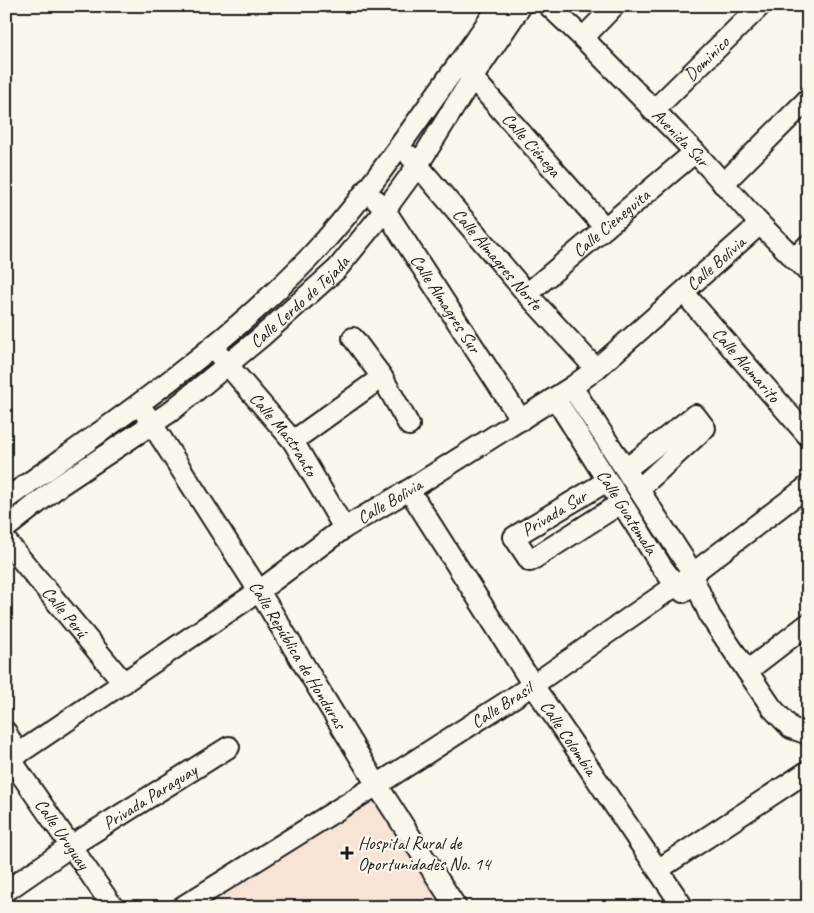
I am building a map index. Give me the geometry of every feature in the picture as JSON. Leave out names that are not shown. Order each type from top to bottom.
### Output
[{"type":"street","name":"Calle Lerdo de Tejada","points":[[6,499],[139,405],[213,348],[310,256],[367,189],[401,145],[499,6]]},
{"type":"street","name":"Calle Lerdo de Tejada","points":[[6,528],[59,486],[170,412],[337,269],[385,210],[418,165],[473,77],[521,6]]},
{"type":"street","name":"Avenida Sur","points":[[549,6],[695,152],[760,224],[801,265]]},
{"type":"street","points":[[583,38],[614,6]]},
{"type":"street","name":"Dominico","points":[[653,111],[760,6]]},
{"type":"street","name":"Calle Ciénega","points":[[459,62],[605,228]]},
{"type":"street","points":[[723,184],[808,99]]},
{"type":"street","name":"Calle Almagres Norte","points":[[401,145],[527,294],[596,369]]},
{"type":"street","name":"Calle Cieneguita","points":[[527,294],[695,152]]},
{"type":"street","name":"Calle Almagres Sur","points":[[367,189],[385,210],[521,420]]},
{"type":"street","name":"Calle Bolivia","points":[[12,759],[260,590],[344,528],[409,490],[572,387],[684,294],[760,224]]},
{"type":"street","points":[[801,265],[808,245]]},
{"type":"street","name":"Calle Alamarito","points":[[684,294],[808,436]]},
{"type":"street","points":[[353,338],[382,377],[409,425]]},
{"type":"street","name":"Calle Mastranto","points":[[213,348],[293,441],[344,528]]},
{"type":"street","points":[[293,441],[382,377]]},
{"type":"street","name":"Calle Guatemala","points":[[572,387],[688,564],[683,579]]},
{"type":"street","name":"Calle Guatemala","points":[[555,398],[621,503],[683,579],[772,708],[791,728],[808,734]]},
{"type":"street","name":"Calle República de Honduras","points":[[139,405],[153,423],[260,590],[377,785],[456,907]]},
{"type":"street","points":[[626,469],[695,415],[705,428],[639,489]]},
{"type":"street","name":"Privada Sur","points":[[607,481],[514,537],[530,561],[621,503]]},
{"type":"street","name":"Calle Brasil","points":[[182,907],[377,785],[533,684],[683,579],[808,486]]},
{"type":"street","name":"Calle Colombia","points":[[409,490],[533,684],[684,907]]},
{"type":"street","name":"Calle Perú","points":[[6,541],[124,683]]},
{"type":"street","points":[[747,671],[808,624]]},
{"type":"street","name":"Calle Uruguay","points":[[6,732],[12,759],[113,907]]},
{"type":"street","name":"Privada Paraguay","points":[[6,891],[71,846],[229,748]]},
{"type":"street","points":[[658,869],[808,771]]},
{"type":"shaded area","name":"Hospital Rural de Oportunidades No. 14","points":[[372,799],[442,907],[203,907]]},
{"type":"place","name":"Hospital Rural de Oportunidades No. 14","points":[[347,853]]}]
